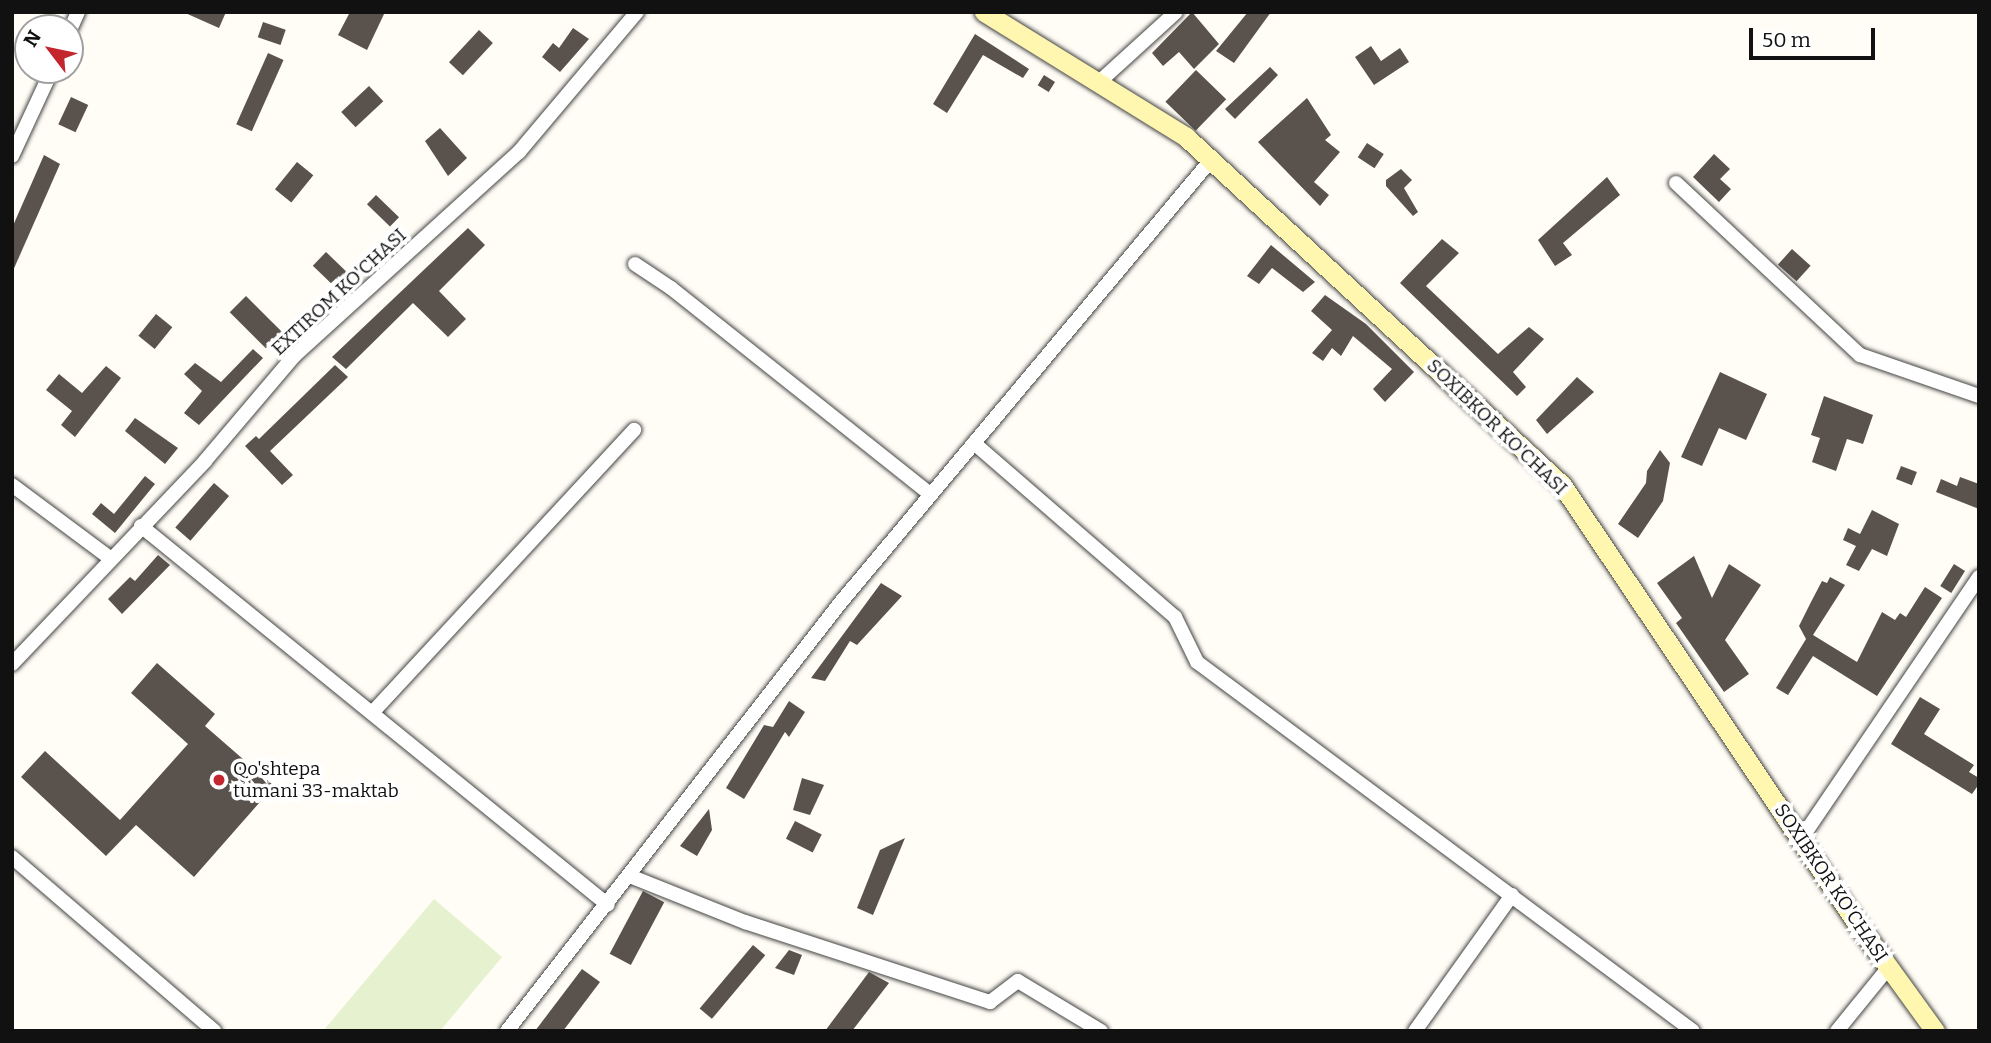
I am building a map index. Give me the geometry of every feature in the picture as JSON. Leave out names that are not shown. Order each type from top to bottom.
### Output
[{"type":"main road","name":"SOXIBKOR KO'CHASI","points":[[984,12],[1186,137],[1562,485],[1801,839],[1935,1031]]},
{"type":"street","name":"EXTIROM KO'CHASI","points":[[12,664],[205,460],[295,355],[519,152],[637,12]]},
{"type":"street","points":[[1098,83],[1176,12]]},
{"type":"street","points":[[12,156],[45,84]]},
{"type":"street","points":[[507,1031],[608,905],[841,602],[1211,160]]},
{"type":"street","points":[[1676,183],[1860,355],[1979,396]]},
{"type":"street","points":[[635,264],[930,495]]},
{"type":"street","points":[[372,713],[635,430]]},
{"type":"street","points":[[974,443],[1175,617],[1197,662],[1693,1031]]},
{"type":"street","points":[[12,485],[110,558]]},
{"type":"street","points":[[141,526],[608,905]]},
{"type":"street","points":[[1801,839],[1979,577]]},
{"type":"street","points":[[12,857],[214,1031]]},
{"type":"street","points":[[630,876],[745,922],[990,1002],[1018,981],[1101,1031]]},
{"type":"street","points":[[1415,1031],[1512,895]]},
{"type":"street","points":[[1837,1031],[1889,967]]},
{"type":"green space","points":[[434,899],[502,957],[440,1031],[323,1031]]},
{"type":"building","points":[[183,12],[226,12],[219,28]]},
{"type":"building","points":[[350,12],[385,12],[367,50],[338,35]]},
{"type":"building","points":[[1192,12],[1219,44],[1194,69],[1179,52],[1163,66],[1152,53]]},
{"type":"building","points":[[1248,12],[1271,12],[1234,63],[1216,51]]},
{"type":"building","points":[[263,22],[286,30],[280,45],[258,37]]},
{"type":"building","points":[[573,28],[589,39],[560,72],[542,57],[553,43],[559,48]]},
{"type":"building","points":[[479,30],[493,43],[463,75],[449,62]]},
{"type":"building","points":[[975,34],[1029,69],[1023,78],[983,55],[947,113],[933,104]]},
{"type":"building","points":[[1371,46],[1381,61],[1400,48],[1409,62],[1374,85],[1355,57]]},
{"type":"building","points":[[268,53],[284,60],[252,131],[236,124]]},
{"type":"building","points":[[1270,67],[1278,75],[1235,119],[1225,109]]},
{"type":"building","points":[[1196,70],[1226,99],[1196,131],[1165,102]]},
{"type":"building","points":[[1044,75],[1055,82],[1049,92],[1038,85]]},
{"type":"building","points":[[369,86],[383,101],[356,127],[341,112]]},
{"type":"building","points":[[71,97],[88,105],[76,132],[58,124]]},
{"type":"building","points":[[1307,98],[1331,135],[1325,140],[1340,152],[1314,182],[1329,195],[1320,206],[1258,142]]},
{"type":"building","points":[[440,128],[467,158],[448,176],[425,141]]},
{"type":"building","points":[[1367,143],[1384,154],[1375,168],[1358,157]]},
{"type":"building","points":[[1714,154],[1730,169],[1720,179],[1731,189],[1719,202],[1693,177]]},
{"type":"building","points":[[44,155],[60,164],[12,273],[12,228]]},
{"type":"building","points":[[297,162],[313,175],[291,202],[275,189]]},
{"type":"building","points":[[1401,169],[1412,180],[1404,188],[1418,212],[1413,216],[1386,186],[1386,180]]},
{"type":"building","points":[[1607,177],[1620,195],[1563,243],[1572,255],[1555,266],[1538,240]]},
{"type":"building","points":[[376,195],[399,217],[390,227],[367,204]]},
{"type":"building","points":[[468,228],[485,245],[439,291],[466,319],[448,337],[413,303],[346,369],[332,357]]},
{"type":"building","points":[[1442,239],[1459,253],[1426,286],[1498,354],[1529,327],[1544,339],[1513,372],[1526,387],[1517,396],[1400,283]]},
{"type":"building","points":[[1271,245],[1315,282],[1303,292],[1272,268],[1259,284],[1247,276]]},
{"type":"building","points":[[1792,249],[1811,266],[1797,281],[1778,265]]},
{"type":"building","points":[[326,252],[348,273],[334,287],[313,266]]},
{"type":"building","points":[[1325,295],[1366,324],[1414,372],[1385,402],[1373,389],[1392,369],[1353,336],[1341,356],[1332,348],[1323,361],[1312,353],[1332,330],[1311,311]]},
{"type":"building","points":[[246,296],[282,332],[266,348],[230,312]]},
{"type":"building","points":[[156,314],[172,327],[155,349],[138,336]]},
{"type":"building","points":[[253,349],[263,358],[199,425],[184,413],[202,391],[184,374],[195,363],[221,382]]},
{"type":"building","points":[[335,365],[348,377],[270,451],[293,475],[282,485],[245,446],[256,436],[259,439]]},
{"type":"building","points":[[106,366],[121,378],[75,437],[61,425],[72,411],[46,390],[59,374],[82,393]]},
{"type":"building","points":[[1720,372],[1767,394],[1746,440],[1719,428],[1702,466],[1681,457]]},
{"type":"building","points":[[1577,377],[1594,392],[1547,434],[1536,420]]},
{"type":"building","points":[[1824,396],[1873,415],[1863,444],[1847,439],[1836,471],[1812,462],[1820,438],[1811,435]]},
{"type":"building","points":[[135,418],[178,448],[165,464],[125,431]]},
{"type":"building","points":[[1660,450],[1670,463],[1663,501],[1638,538],[1618,524],[1646,483],[1647,471]]},
{"type":"building","points":[[1901,466],[1917,472],[1912,485],[1896,479]]},
{"type":"building","points":[[145,476],[155,484],[115,533],[92,514],[101,503],[114,514]]},
{"type":"building","points":[[1960,477],[1979,484],[1979,509],[1936,492],[1941,479],[1957,486]]},
{"type":"building","points":[[214,483],[229,496],[190,541],[175,528]]},
{"type":"building","points":[[1872,510],[1899,524],[1887,556],[1872,549],[1859,571],[1846,565],[1856,546],[1843,540],[1848,528],[1860,534]]},
{"type":"building","points":[[158,555],[170,565],[122,614],[108,599],[130,577],[135,581]]},
{"type":"building","points":[[1694,556],[1712,598],[1729,564],[1761,585],[1725,640],[1749,674],[1724,692],[1676,623],[1682,618],[1657,583]]},
{"type":"building","points":[[1954,564],[1965,571],[1951,593],[1940,586]]},
{"type":"building","points":[[1830,577],[1845,585],[1813,635],[1857,662],[1882,612],[1895,620],[1900,613],[1906,617],[1925,587],[1942,598],[1877,696],[1813,656],[1788,695],[1776,688],[1806,639],[1799,626],[1822,581],[1827,583]]},
{"type":"building","points":[[881,583],[902,596],[857,645],[850,641],[825,681],[811,678]]},
{"type":"building","points":[[157,663],[215,714],[205,726],[274,786],[194,877],[136,825],[106,856],[21,777],[45,751],[120,820],[188,744],[131,693]]},
{"type":"building","points":[[1920,697],[1940,709],[1924,734],[1974,765],[1969,772],[1979,778],[1979,784],[1972,794],[1891,744]]},
{"type":"building","points":[[789,701],[805,712],[789,737],[785,732],[744,799],[726,788],[764,725],[773,727]]},
{"type":"building","points":[[802,778],[824,785],[810,815],[793,810]]},
{"type":"building","points":[[709,809],[712,830],[697,856],[680,846]]},
{"type":"building","points":[[795,821],[822,835],[813,852],[786,839]]},
{"type":"building","points":[[905,838],[873,915],[857,908],[880,850]]},
{"type":"building","points":[[643,891],[664,902],[631,965],[610,954]]},
{"type":"building","points":[[753,945],[765,955],[712,1019],[700,1009]]},
{"type":"building","points":[[789,950],[802,955],[794,975],[775,968]]},
{"type":"building","points":[[582,969],[600,982],[563,1031],[535,1031]]},
{"type":"building","points":[[869,972],[889,983],[852,1031],[825,1031]]},
{"type":"place","name":"Qo'shtepa tumani 33-maktab","points":[[219,780]]}]
